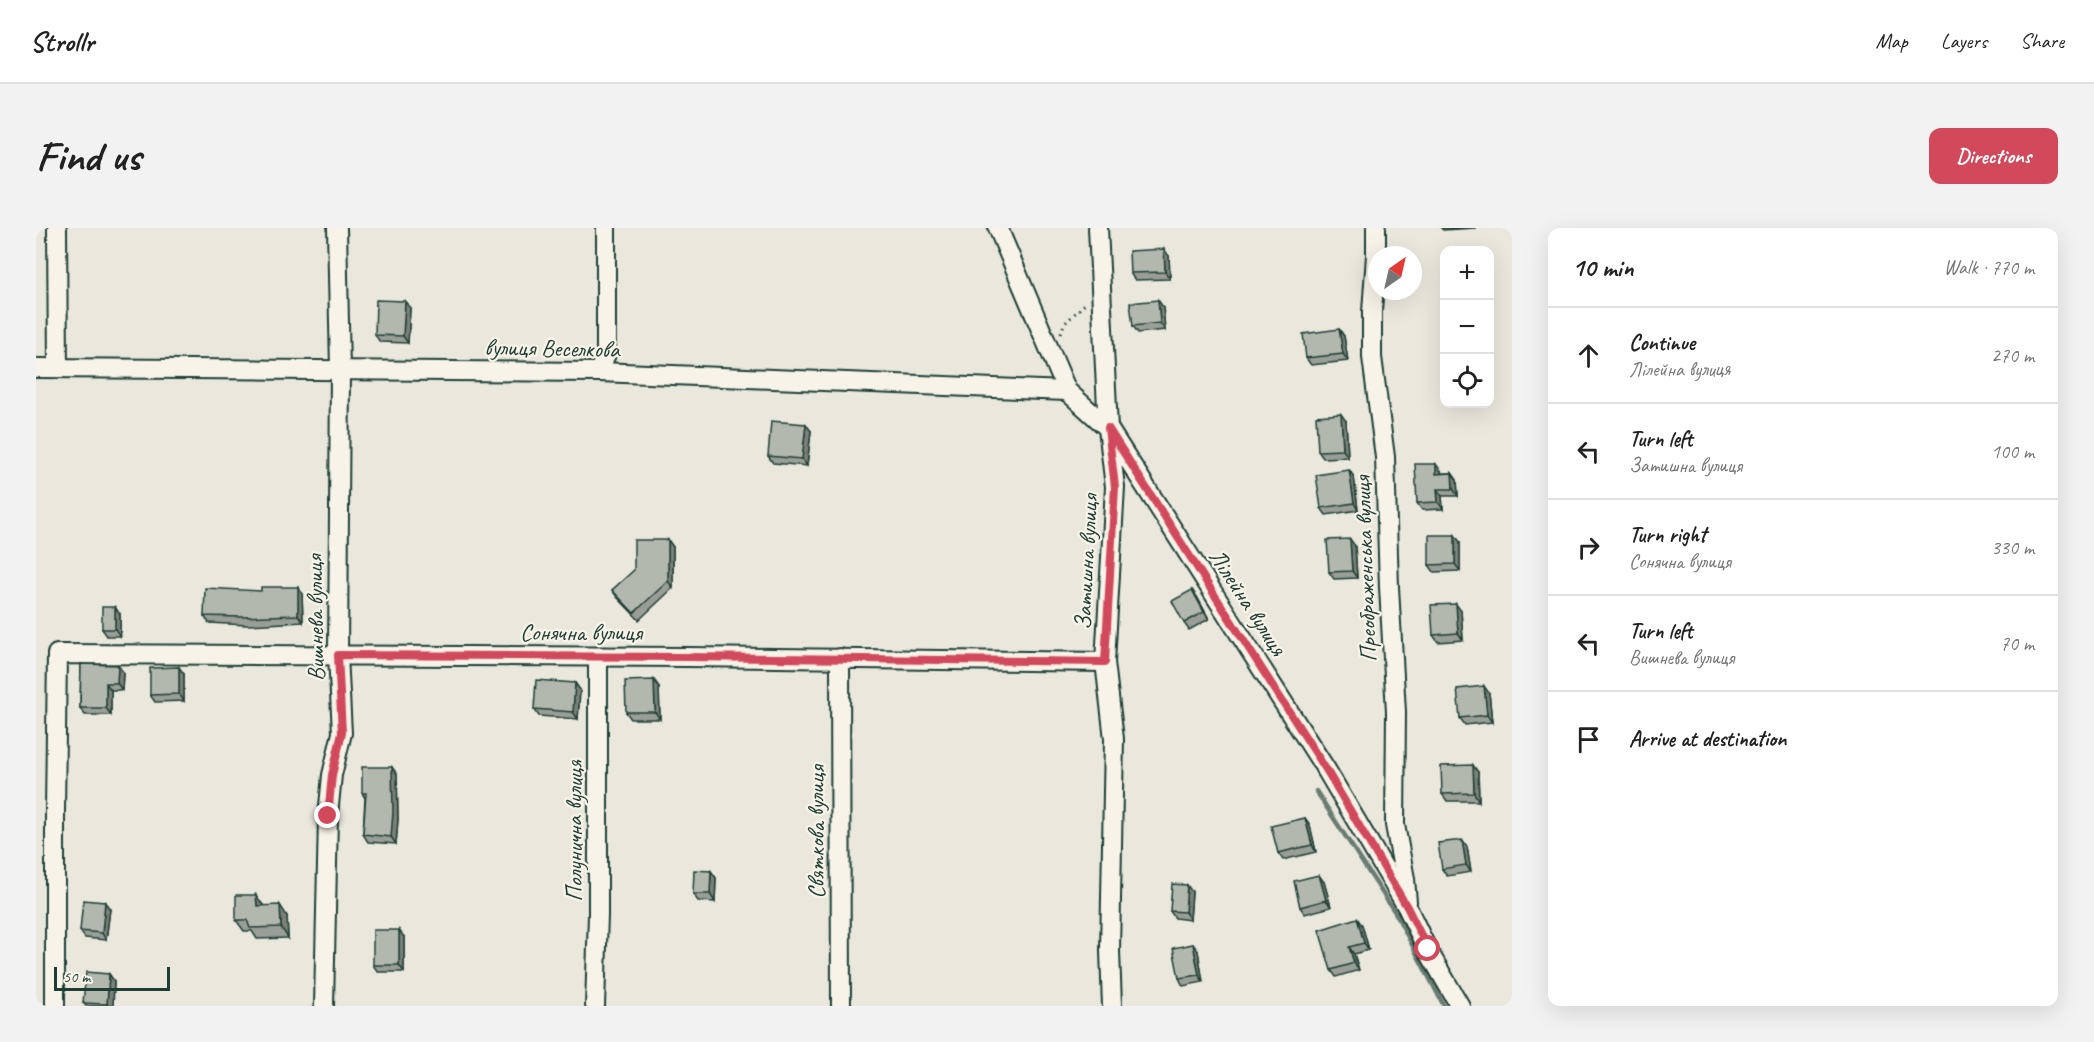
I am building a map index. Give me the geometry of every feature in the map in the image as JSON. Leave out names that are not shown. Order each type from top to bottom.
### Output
[{"type":"street","points":[[57,228],[58,368]]},
{"type":"street","name":"Вишнева вулиця","points":[[324,1006],[328,816],[332,775],[342,733],[338,655],[340,369],[337,228]]},
{"type":"street","points":[[599,372],[606,354],[606,228]]},
{"type":"street","name":"Лілейна вулиця","points":[[998,228],[1067,391],[1108,428],[1327,771],[1407,907],[1460,1006]]},
{"type":"street","name":"Затишна вулиця","points":[[1098,228],[1108,428],[1115,487],[1105,662],[1114,739],[1110,951],[1112,1006]]},
{"type":"street","name":"Преображенська вулиця","points":[[1376,228],[1377,255],[1372,312],[1372,357],[1385,457],[1396,712],[1395,825],[1405,879],[1407,907]]},
{"type":"street","name":"вулиця Веселкова","points":[[36,368],[599,372],[1067,391]]},
{"type":"street","name":"Сонячна вулиця","points":[[55,1006],[57,654],[840,658],[1105,662]]},
{"type":"street","name":"Полунична вулиця","points":[[595,1006],[598,915],[598,657]]},
{"type":"street","name":"Святкова вулиця","points":[[840,658],[841,1006]]},
{"type":"building","points":[[1164,249],[1165,272],[1130,273],[1129,251]]},
{"type":"building","points":[[376,300],[405,301],[403,336],[375,335]]},
{"type":"building","points":[[1158,300],[1160,323],[1133,326],[1130,303]]},
{"type":"building","points":[[1339,329],[1343,354],[1306,358],[1303,334]]},
{"type":"building","points":[[1341,414],[1343,450],[1318,451],[1316,416]]},
{"type":"building","points":[[771,421],[806,424],[802,459],[768,456]]},
{"type":"building","points":[[1415,464],[1436,464],[1436,474],[1452,473],[1453,489],[1437,489],[1438,502],[1417,503]]},
{"type":"building","points":[[1349,470],[1354,503],[1321,508],[1316,475]]},
{"type":"building","points":[[1429,535],[1455,535],[1455,564],[1429,565]]},
{"type":"building","points":[[1350,539],[1352,571],[1329,572],[1327,540]]},
{"type":"building","points":[[634,540],[668,540],[668,581],[634,613],[612,590],[634,570]]},
{"type":"building","points":[[261,587],[298,587],[298,615],[204,616],[205,588],[261,591]]},
{"type":"building","points":[[1192,590],[1204,612],[1184,623],[1172,601]]},
{"type":"building","points":[[1456,604],[1458,633],[1433,635],[1431,605]]},
{"type":"building","points":[[102,607],[115,607],[115,629],[102,629]]},
{"type":"building","points":[[81,664],[118,665],[117,683],[106,683],[106,708],[80,708]]},
{"type":"building","points":[[179,667],[179,694],[150,695],[150,668]]},
{"type":"building","points":[[536,680],[575,683],[573,712],[534,709]]},
{"type":"building","points":[[654,680],[655,712],[626,712],[625,681]]},
{"type":"building","points":[[1484,686],[1487,715],[1460,718],[1457,689]]},
{"type":"building","points":[[1473,765],[1474,793],[1442,794],[1441,766]]},
{"type":"building","points":[[362,767],[392,767],[391,837],[363,834],[366,793],[362,793]]},
{"type":"building","points":[[1305,818],[1312,845],[1278,853],[1271,826]]},
{"type":"building","points":[[1462,840],[1466,865],[1442,869],[1438,843]]},
{"type":"building","points":[[694,870],[711,871],[710,894],[693,894]]},
{"type":"building","points":[[1319,875],[1326,900],[1300,907],[1294,881]]},
{"type":"building","points":[[1172,884],[1187,885],[1185,912],[1170,911]]},
{"type":"building","points":[[236,895],[256,895],[257,906],[280,905],[281,927],[250,928],[247,920],[236,920]]},
{"type":"building","points":[[83,900],[105,902],[102,933],[80,931]]},
{"type":"building","points":[[1357,918],[1364,943],[1349,947],[1354,963],[1331,970],[1319,930]]},
{"type":"building","points":[[373,930],[399,930],[399,965],[373,965]]},
{"type":"building","points":[[1193,944],[1199,975],[1179,978],[1173,948]]},
{"type":"building","points":[[86,972],[109,974],[107,1004],[83,1003]]},
{"type":"waterway","points":[[1316,791],[1396,914],[1444,1006]]},
{"type":"route","points":[[328,816],[332,775],[342,733],[338,655],[1105,662],[1115,487],[1108,428],[1327,771],[1407,907],[1428,949]]}]
